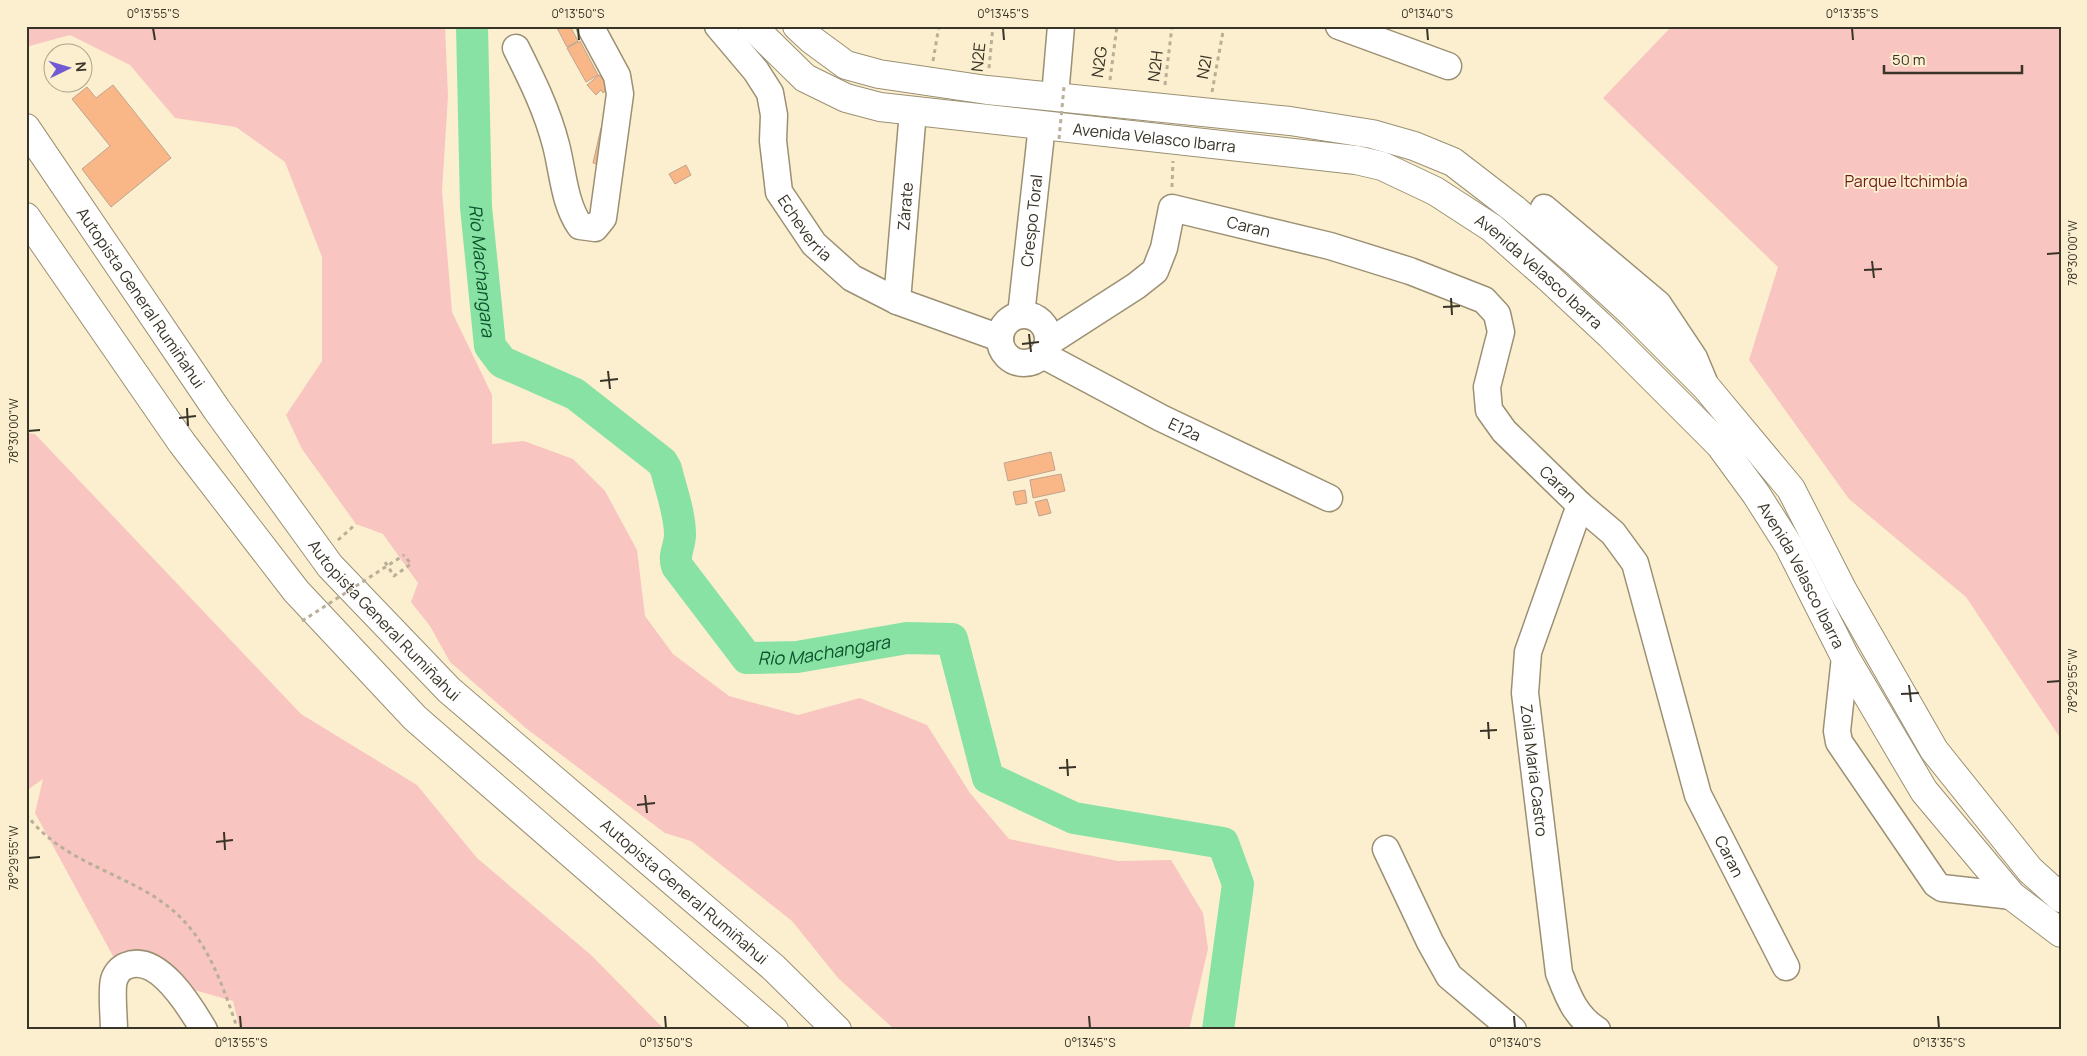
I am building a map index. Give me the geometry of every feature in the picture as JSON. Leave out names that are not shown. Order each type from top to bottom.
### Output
[{"type":"main road","name":"Avenida Velasco Ibarra","points":[[752,26],[805,78],[846,98],[880,107],[1051,132],[1173,138],[1356,160],[1382,166],[1435,191],[1492,228],[1571,298],[1720,445],[1756,494],[1790,546],[1845,657],[1924,790],[2012,896],[2061,933]]},
{"type":"main road","name":"Avenida Velasco Ibarra","points":[[797,26],[812,40],[846,65],[879,74],[987,90],[1059,92],[1107,102],[1290,121],[1372,134],[1414,146],[1453,162],[1514,209],[1634,314],[1706,387],[1791,489],[1843,591],[1934,750],[2030,870],[2061,898]]},
{"type":"main road","name":"Autopista General Rumiñahui","points":[[26,128],[217,410],[330,566],[449,690],[774,968],[837,1030]]},
{"type":"main road","points":[[26,217],[182,444],[296,591],[414,718],[774,1030]]},
{"type":"main road","points":[[1822,611],[1843,591]]},
{"type":"street","points":[[516,48],[545,107],[572,215],[580,226],[595,228],[603,218],[620,94],[617,76],[590,26]]},
{"type":"street","name":"Echeverria","points":[[718,26],[756,71],[770,93],[774,115],[773,141],[779,192],[814,244],[852,278],[897,301],[1000,338]]},
{"type":"street","points":[[1059,92],[1062,26]]},
{"type":"street","points":[[1339,26],[1448,66]]},
{"type":"street","name":"Zárate","points":[[897,301],[913,111]]},
{"type":"street","name":"Crespo Toral","points":[[1021,315],[1051,132]]},
{"type":"street","points":[[1046,349],[1046,328],[1036,317],[1021,315],[1013,317],[1006,322],[1000,338],[1001,347],[1005,354],[1020,363],[1036,360],[1046,349],[1155,271],[1164,248],[1172,208]]},
{"type":"street","name":"Caran","points":[[1172,208],[1330,246],[1410,270],[1484,300],[1497,314],[1501,332],[1487,387],[1489,410],[1504,431],[1580,505],[1612,532],[1635,564],[1698,795],[1786,967]]},
{"type":"street","points":[[1544,208],[1658,304],[1694,358],[1706,387]]},
{"type":"street","name":"E12a","points":[[1046,349],[1161,418],[1329,498]]},
{"type":"street","name":"Zoila Maria Castro","points":[[1580,505],[1528,652],[1525,694],[1559,973],[1571,1005],[1584,1022],[1597,1030]]},
{"type":"street","points":[[1845,657],[1838,731],[1839,742],[1936,884],[1942,888],[2012,896]]},
{"type":"street","points":[[1386,849],[1430,942],[1449,976],[1513,1030]]},
{"type":"street","points":[[114,1030],[114,980],[120,969],[130,964],[144,965],[155,970],[174,985],[192,1009],[204,1030]]},
{"type":"path","points":[[929,82],[939,26]]},
{"type":"path","name":"N2E","points":[[987,90],[993,26]]},
{"type":"path","name":"N2G","points":[[1107,102],[1117,26]]},
{"type":"path","name":"N2H","points":[[1162,108],[1172,26]]},
{"type":"path","name":"N2I","points":[[1209,112],[1224,26]]},
{"type":"path","points":[[1051,132],[1059,92]]},
{"type":"path","points":[[1172,208],[1173,138]]},
{"type":"path","points":[[302,621],[404,555],[411,564],[394,576],[385,562]]},
{"type":"path","points":[[26,814],[39,831],[71,854],[157,899],[178,915],[192,931],[209,957],[238,1030]]},
{"type":"green space","points":[[26,26],[445,26],[448,96],[442,191],[452,312],[492,395],[492,444],[524,441],[573,459],[605,491],[637,550],[645,616],[673,654],[729,696],[798,715],[860,698],[927,725],[970,793],[1009,839],[1118,861],[1171,860],[1203,913],[1208,949],[1189,1030],[895,1030],[838,978],[792,921],[691,841],[665,833],[527,729],[450,662],[430,626],[411,602],[418,583],[383,534],[356,524],[302,449],[286,415],[322,361],[322,257],[285,162],[236,127],[175,118],[130,65],[92,46],[92,42],[84,42],[70,35],[26,47]]},
{"type":"green space","name":"Parque Itchimbía","points":[[1672,26],[2061,26],[2061,739],[1966,597],[1849,499],[1749,360],[1778,267],[1603,98]]},
{"type":"green space","points":[[26,433],[35,434],[301,714],[417,785],[477,858],[591,955],[665,1030],[240,1030],[233,1001],[120,969],[35,813],[43,779],[26,791]]},
{"type":"building","points":[[556,26],[570,26],[578,41],[567,47]]},
{"type":"building","points":[[580,41],[598,75],[586,82],[567,48]]},
{"type":"building","points":[[599,75],[610,87],[603,93],[601,90],[596,95],[587,85]]},
{"type":"building","points":[[113,85],[171,158],[111,207],[82,169],[110,146],[72,99],[81,92],[91,92],[96,98]]},
{"type":"building","points":[[601,128],[611,130],[604,165],[593,163]]},
{"type":"building","points":[[686,165],[691,175],[675,184],[669,174]]},
{"type":"building","points":[[1051,452],[1055,470],[1008,481],[1004,463]]},
{"type":"building","points":[[1061,474],[1065,491],[1033,498],[1030,480]]},
{"type":"building","points":[[1025,490],[1027,503],[1016,505],[1013,492]]},
{"type":"building","points":[[1047,499],[1051,513],[1039,516],[1035,502]]},
{"type":"waterway","name":"Rio Machangara","points":[[472,26],[476,207],[490,346],[502,362],[575,394],[662,462],[666,469],[679,518],[680,539],[676,558],[677,566],[747,658],[797,657],[907,638],[952,639],[988,778],[1074,818],[1223,843],[1238,884],[1218,1030]]}]
